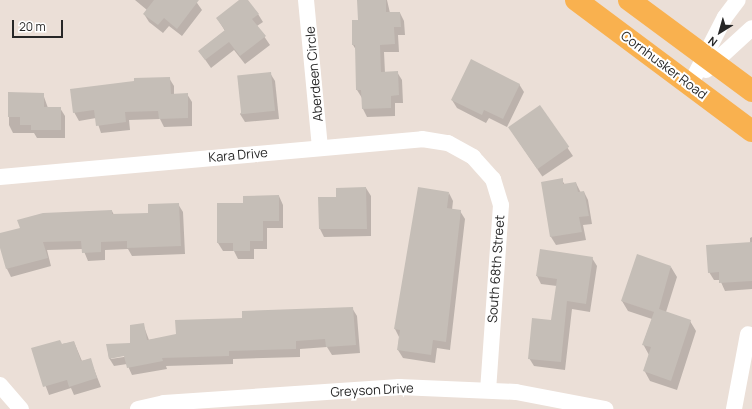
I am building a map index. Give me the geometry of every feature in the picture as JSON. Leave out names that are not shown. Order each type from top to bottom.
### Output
[{"type":"main road","name":"Cornhusker Road","points":[[576,0],[752,131]]},
{"type":"main road","points":[[629,0],[752,91]]},
{"type":"street","name":"Aberdeen Circle","points":[[306,0],[320,147]]},
{"type":"street","points":[[710,60],[724,17],[738,0]]},
{"type":"street","points":[[690,85],[710,60],[752,28]]},
{"type":"street","name":"Kara Drive","points":[[0,177],[422,139],[448,143],[473,157]]},
{"type":"street","name":"South 68th Street","points":[[473,157],[493,179],[501,205],[488,390]]},
{"type":"street","points":[[734,409],[748,334]]},
{"type":"street","points":[[0,385],[22,409]]},
{"type":"street","name":"Greyson Drive","points":[[138,409],[164,403],[399,387],[516,392],[605,409]]},
{"type":"building","points":[[154,0],[199,0],[177,29],[164,18],[158,25],[143,14]]},
{"type":"building","points":[[239,0],[248,0],[259,14],[252,19],[266,36],[240,56],[229,42],[205,60],[198,51],[225,30],[216,18]]},
{"type":"building","points":[[357,0],[386,0],[386,12],[400,12],[401,27],[394,27],[395,44],[380,45],[381,72],[398,71],[399,95],[391,96],[391,108],[362,109],[361,90],[356,90],[355,45],[352,45],[352,20],[358,20]]},
{"type":"building","points":[[471,59],[520,84],[503,119],[484,110],[482,115],[451,100]]},
{"type":"building","points":[[271,72],[275,111],[241,114],[237,76]]},
{"type":"building","points":[[170,77],[171,94],[188,93],[188,118],[159,119],[158,111],[125,112],[126,122],[96,126],[94,110],[73,113],[70,89],[134,81],[134,78]]},
{"type":"building","points":[[8,92],[44,93],[44,107],[61,107],[61,130],[31,130],[31,125],[20,125],[20,117],[8,117]]},
{"type":"building","points":[[540,105],[569,147],[537,169],[508,127]]},
{"type":"building","points":[[563,178],[563,184],[576,182],[578,192],[584,191],[589,216],[579,217],[582,232],[550,237],[541,182]]},
{"type":"building","points":[[366,187],[367,229],[319,229],[318,197],[336,197],[336,188]]},
{"type":"building","points":[[418,187],[449,192],[447,208],[461,210],[446,342],[433,340],[431,355],[397,350],[400,330],[394,329]]},
{"type":"building","points":[[279,195],[279,221],[263,221],[263,241],[250,241],[250,251],[233,251],[233,243],[217,243],[217,203],[243,203],[243,196]]},
{"type":"building","points":[[179,203],[181,246],[127,248],[127,241],[101,242],[101,252],[82,253],[81,241],[43,242],[48,258],[6,269],[0,248],[0,233],[20,228],[17,220],[43,213],[112,210],[112,214],[148,213],[148,204]]},
{"type":"building","points":[[752,242],[752,281],[719,283],[719,272],[708,273],[706,245]]},
{"type":"building","points":[[540,249],[593,257],[586,304],[567,301],[561,362],[528,359],[532,318],[551,320],[557,279],[536,276]]},
{"type":"building","points":[[637,254],[671,266],[659,309],[691,320],[671,381],[643,371],[651,347],[642,345],[654,312],[621,301]]},
{"type":"building","points":[[353,307],[356,345],[326,347],[325,339],[296,341],[296,349],[229,351],[229,356],[162,358],[163,361],[127,368],[124,356],[109,359],[106,344],[130,343],[130,325],[144,323],[147,340],[176,334],[175,320],[242,318],[242,311]]},
{"type":"building","points":[[60,340],[62,344],[74,341],[81,361],[91,358],[97,378],[69,387],[67,380],[43,387],[31,348]]}]
